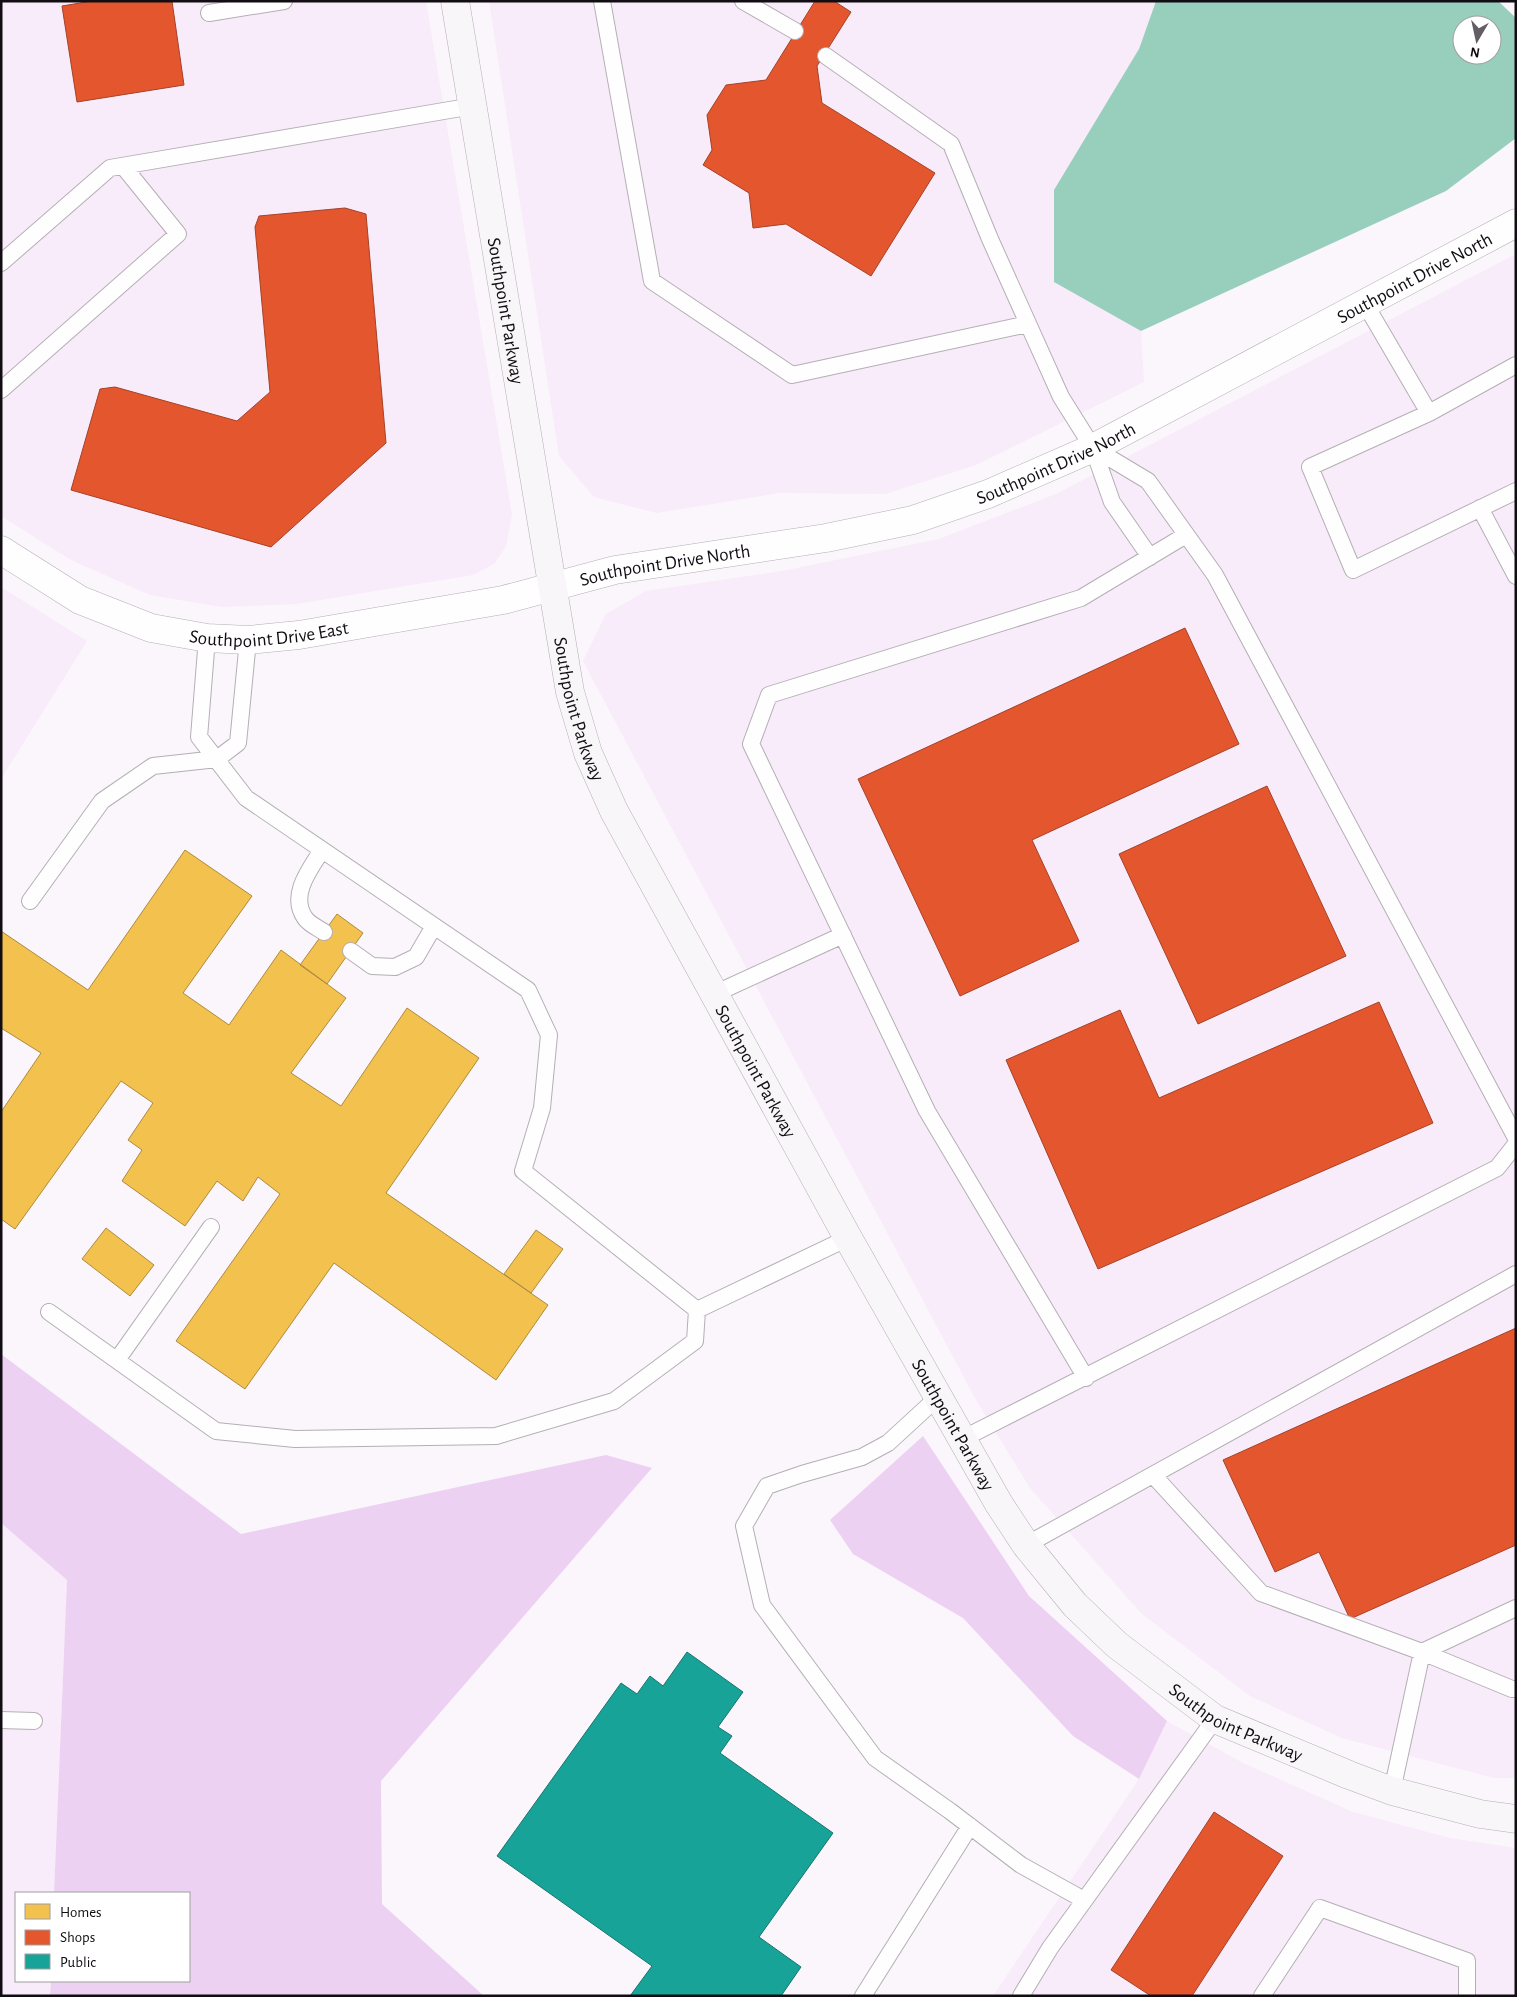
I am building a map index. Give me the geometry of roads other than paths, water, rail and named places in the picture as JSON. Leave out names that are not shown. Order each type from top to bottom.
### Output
[{"type":"main road","name":"Southpoint Parkway","points":[[455,1],[570,692],[588,753],[614,811],[848,1238],[998,1504],[1026,1545],[1075,1605],[1117,1645],[1215,1719],[1392,1791],[1480,1814],[1516,1819]]},
{"type":"street","name":"Southpoint Drive North","points":[[552,587],[615,570],[826,538],[913,520],[988,494],[1093,448],[1364,302],[1516,223]]},
{"type":"street","name":"Southpoint Drive East","points":[[1,550],[80,600],[151,628],[206,638],[248,640],[299,635],[494,602],[552,587]]},
{"type":"lane","points":[[209,13],[284,1]]},
{"type":"lane","points":[[602,1],[652,281],[792,375],[1028,324]]},
{"type":"lane","points":[[743,1],[795,31]]},
{"type":"lane","points":[[826,56],[951,144],[990,239],[1061,397],[1093,448],[1112,502],[1150,557]]},
{"type":"lane","points":[[1,263],[110,168],[473,106]]},
{"type":"lane","points":[[1,390],[178,234],[123,166]]},
{"type":"lane","points":[[1364,302],[1429,413]]},
{"type":"lane","points":[[1516,365],[1429,413],[1310,467],[1353,570],[1516,491]]},
{"type":"lane","points":[[1093,448],[1148,481],[1215,575],[1516,1138]]},
{"type":"lane","points":[[1480,508],[1516,576]]},
{"type":"lane","points":[[1086,1378],[927,1111],[751,744],[769,695],[1080,598],[1186,535]]},
{"type":"lane","points":[[206,638],[199,737],[246,798],[528,990],[549,1035],[542,1108],[523,1171],[697,1310]]},
{"type":"lane","points":[[30,901],[102,801],[154,766],[217,759],[238,743],[248,640]]},
{"type":"lane","points":[[322,850],[304,880],[298,903],[305,918],[324,932]]},
{"type":"lane","points":[[350,951],[372,966],[395,967],[416,957],[434,926]]},
{"type":"lane","points":[[714,994],[842,935]]},
{"type":"lane","points":[[962,1439],[1086,1378],[1497,1168],[1516,1144]]},
{"type":"lane","points":[[117,1360],[211,1227]]},
{"type":"lane","points":[[697,1310],[848,1238]]},
{"type":"lane","points":[[1026,1545],[1516,1274]]},
{"type":"lane","points":[[50,1312],[216,1431],[295,1438],[496,1436],[614,1401],[695,1341],[697,1310]]},
{"type":"lane","points":[[938,1397],[888,1443],[862,1457],[767,1486],[744,1526],[762,1605],[875,1758],[1021,1865],[1084,1900]]},
{"type":"lane","points":[[1153,1475],[1261,1593],[1422,1652],[1516,1689]]},
{"type":"lane","points":[[1422,1652],[1516,1608]]},
{"type":"lane","points":[[1392,1791],[1422,1652]]},
{"type":"lane","points":[[1021,1996],[1050,1948],[1215,1719]]},
{"type":"lane","points":[[1,1720],[34,1721]]},
{"type":"lane","points":[[863,1996],[970,1826]]},
{"type":"lane","points":[[1262,1996],[1320,1908],[1467,1961],[1467,1996]]}]
